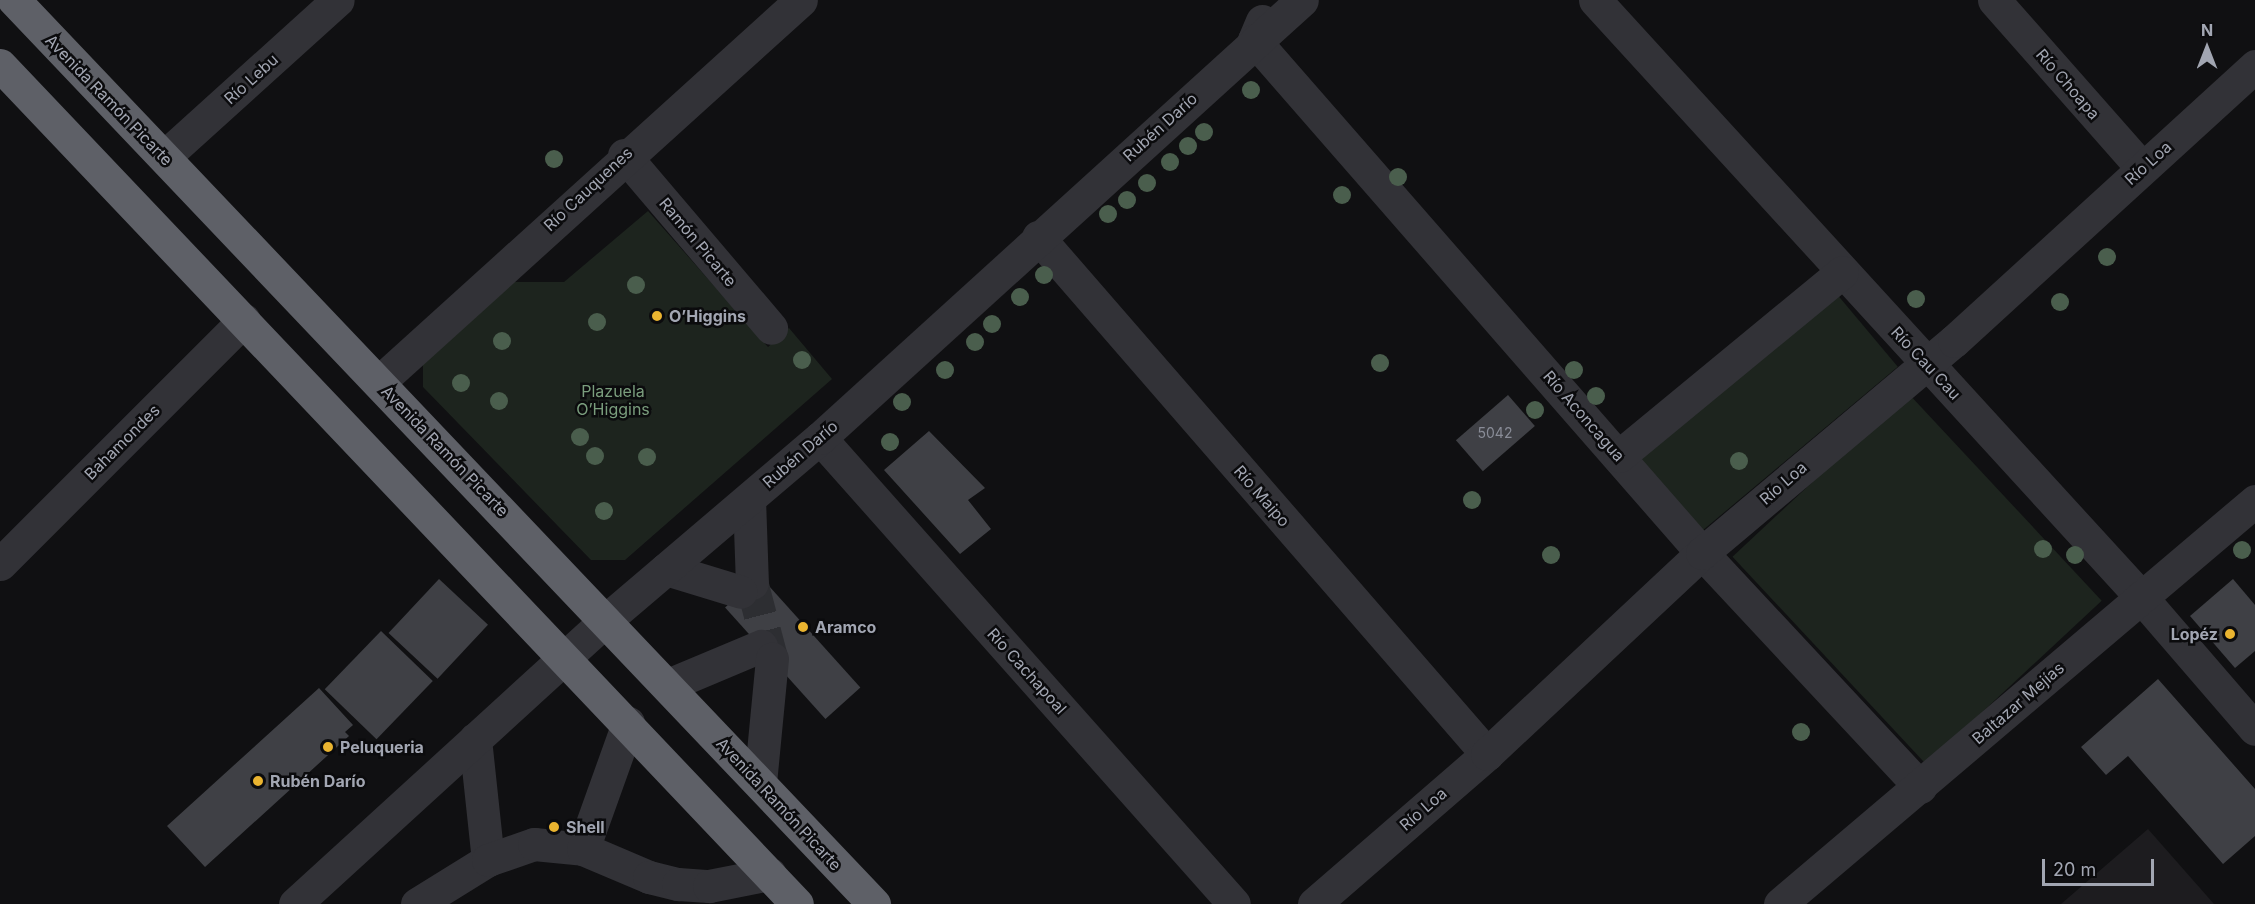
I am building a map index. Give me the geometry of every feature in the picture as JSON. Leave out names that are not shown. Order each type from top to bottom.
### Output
[{"type":"highway","name":"Avenida Ramón Picarte","points":[[14,0],[874,904]]},
{"type":"highway","points":[[0,65],[566,656],[797,904]]},
{"type":"street","name":"Río Lebu","points":[[164,157],[338,0]]},
{"type":"street","name":"Río Cauquenes","points":[[379,382],[624,155],[801,0]]},
{"type":"street","points":[[1254,40],[1271,0]]},
{"type":"street","name":"Rubén Darío","points":[[295,904],[606,620],[820,438],[1254,40],[1302,0]]},
{"type":"street","name":"Río Cau Cau","points":[[1594,0],[2140,597],[2255,729]]},
{"type":"street","name":"Río Choapa","points":[[1994,0],[2142,168]]},
{"type":"street","name":"Río Aconcagua","points":[[1254,40],[1702,553],[1920,787]]},
{"type":"street","name":"Río Loa","points":[[1314,904],[1487,754],[1702,553],[1925,363],[2255,66]]},
{"type":"street","name":"Ramón Picarte","points":[[624,155],[771,328]]},
{"type":"street","name":"Río Maipo","points":[[1038,237],[1487,754]]},
{"type":"street","points":[[1619,456],[1842,272]]},
{"type":"street","name":"Bahamondes","points":[[0,564],[244,320]]},
{"type":"street","name":"Río Cachapoal","points":[[820,438],[1234,904]]},
{"type":"street","points":[[666,569],[746,588],[749,499]]},
{"type":"street","name":"Baltazar Mejías","points":[[1780,904],[2255,501]]},
{"type":"street","points":[[668,685],[766,652],[760,783]]},
{"type":"street","points":[[583,849],[628,723]]},
{"type":"street","points":[[475,739],[488,860]]},
{"type":"street","points":[[417,904],[488,860],[534,844],[583,849],[648,877],[678,884],[720,885],[770,874]]},
{"type":"shaded area","points":[[2148,829],[2214,904],[2061,904]]},
{"type":"green space","name":"Plazuela O’Higgins","points":[[648,211],[768,347],[789,328],[832,379],[625,560],[591,560],[423,387],[423,351],[506,282],[564,282]]},
{"type":"green space","points":[[1820,274],[1898,367],[1699,534],[1621,441]]},
{"type":"green space","points":[[1908,393],[2102,601],[1926,764],[1732,557]]},
{"type":"building","points":[[1508,395],[1535,426],[1483,471],[1456,440]]},
{"type":"building","points":[[929,431],[985,488],[968,500],[991,529],[960,554],[884,470]]},
{"type":"building","points":[[760,576],[860,687],[825,719],[725,607]]},
{"type":"building","points":[[439,579],[488,625],[438,679],[389,633]]},
{"type":"building","name":"Lopéz","points":[[2233,579],[2255,605],[2255,651],[2235,668],[2190,616]]},
{"type":"building","points":[[381,631],[433,681],[377,739],[325,689]]},
{"type":"building","points":[[2158,679],[2255,789],[2255,836],[2223,864],[2128,756],[2106,775],[2081,747]]},
{"type":"building","name":"Rubén Darío","points":[[319,688],[353,725],[345,732],[349,736],[205,867],[167,826]]},
{"type":"tunnel","points":[[752,583],[772,659]]},
{"type":"place","name":"O’Higgins","points":[[657,316]]},
{"type":"place","name":"Aramco","points":[[803,627]]},
{"type":"place","name":"Lopéz","points":[[2230,634]]},
{"type":"place","name":"Peluqueria","points":[[328,747]]},
{"type":"place","name":"Rubén Darío","points":[[258,781]]},
{"type":"place","name":"Shell","points":[[554,827]]}]
